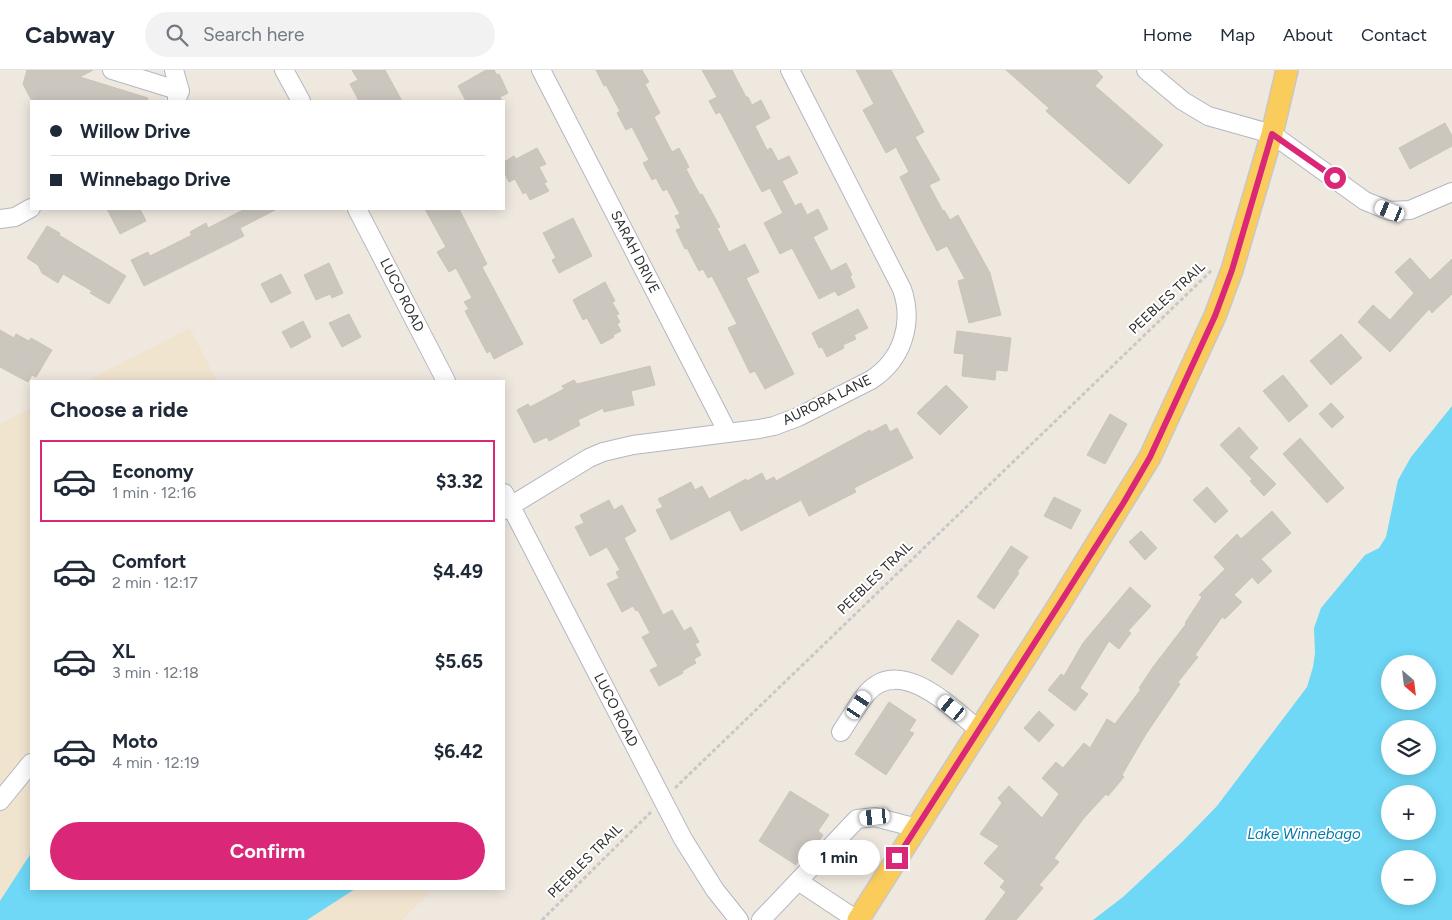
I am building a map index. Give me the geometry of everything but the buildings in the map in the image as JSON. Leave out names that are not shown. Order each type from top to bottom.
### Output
[{"type":"main road","points":[[858,920],[1124,502],[1150,457],[1215,316],[1232,270],[1272,134],[1287,70]]},
{"type":"street","points":[[112,70],[178,96]]},
{"type":"street","points":[[174,70],[178,96]]},
{"type":"street","points":[[284,70],[300,100]]},
{"type":"street","name":"SARAH DRIVE","points":[[541,70],[728,433]]},
{"type":"street","name":"AURORA LANE","points":[[506,503],[603,452],[633,445],[759,429],[789,421],[874,378],[894,359],[902,342],[906,327],[906,304],[901,286],[790,70]]},
{"type":"street","points":[[1146,70],[1183,100],[1208,116],[1272,134],[1365,200],[1390,211],[1410,210],[1452,192]]},
{"type":"street","points":[[0,219],[15,217],[30,209]]},
{"type":"street","name":"LUCO ROAD","points":[[358,210],[445,380]]},
{"type":"street","name":"LUCO ROAD","points":[[506,503],[662,800],[703,873],[738,920]]},
{"type":"street","points":[[841,732],[868,692],[884,681],[902,680],[920,684],[979,730]]},
{"type":"street","points":[[0,801],[30,764]]},
{"type":"street","points":[[761,920],[858,819],[875,817],[917,828]]},
{"type":"street","points":[[798,881],[858,920]]},
{"type":"path","name":"PEEBLES TRAIL","points":[[542,920],[662,800],[1214,268],[1232,270]]},
{"type":"shaded area","points":[[190,328],[216,380],[87,380]]},
{"type":"shaded area","points":[[30,409],[30,890],[432,890],[402,920],[0,920],[0,424]]},
{"type":"water","name":"Lake Winnebago","points":[[1452,406],[1452,920],[1093,920],[1123,897],[1182,842],[1217,806],[1307,687],[1315,653],[1314,628],[1321,608],[1365,555],[1379,548],[1386,537],[1398,480],[1411,457]]},
{"type":"water","points":[[30,855],[30,890],[353,890],[307,920],[0,920],[0,901]]},
{"type":"route","points":[[897,858],[1124,502],[1150,457],[1215,316],[1232,270],[1272,134],[1335,178]]}]
